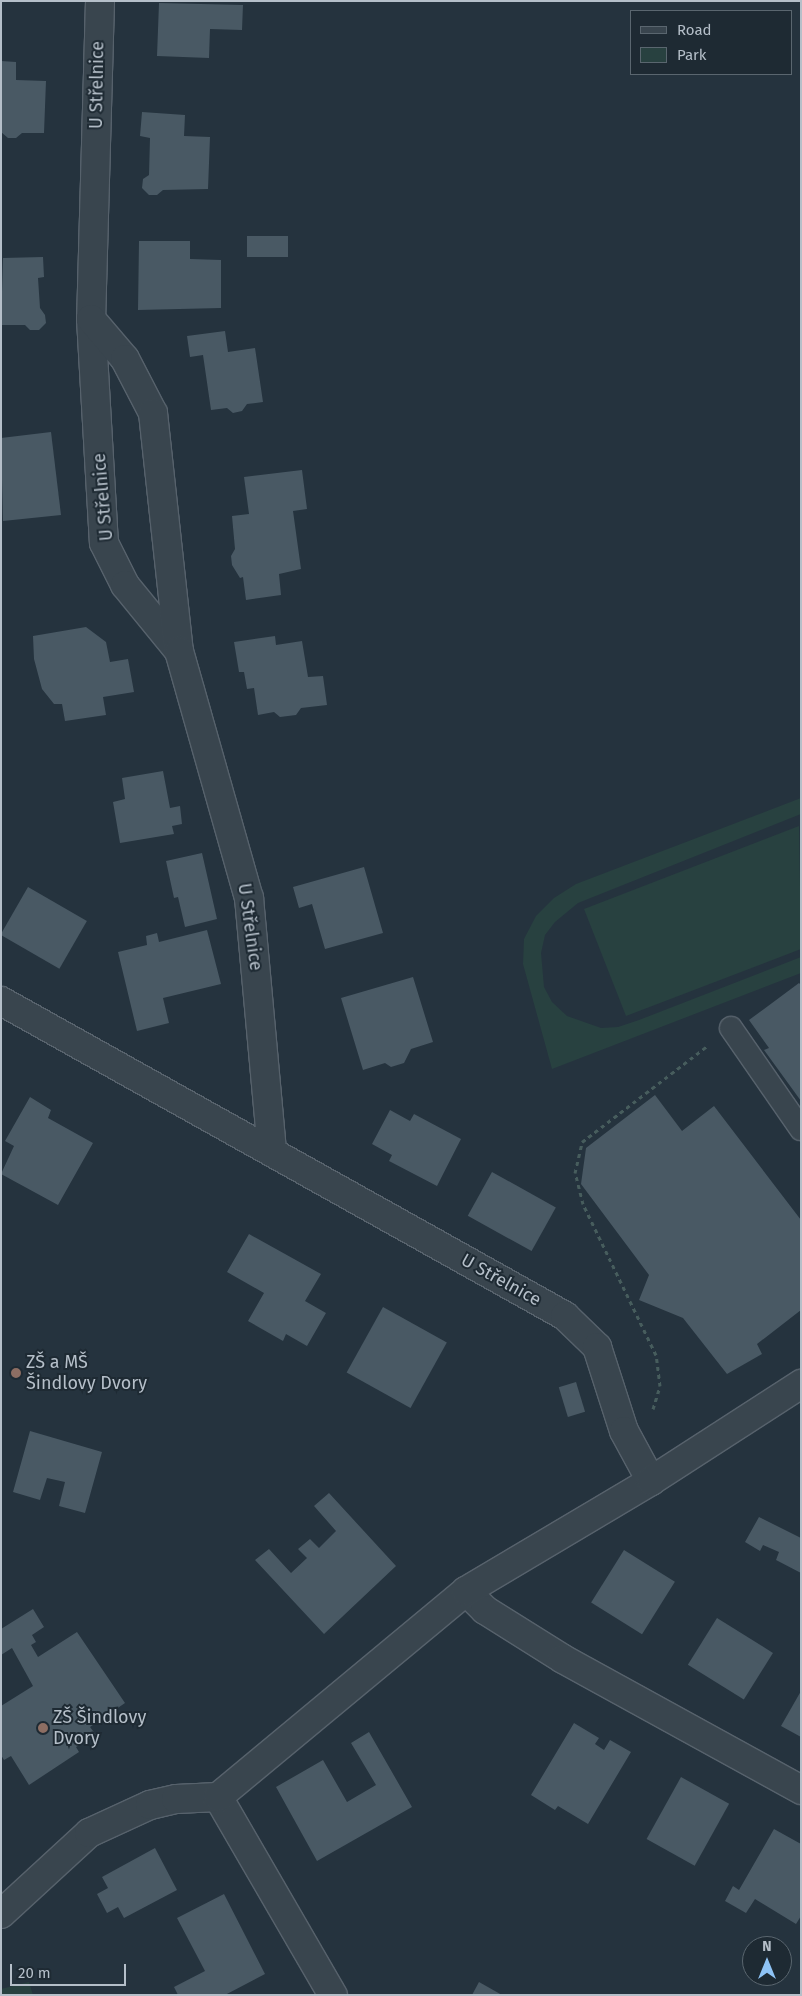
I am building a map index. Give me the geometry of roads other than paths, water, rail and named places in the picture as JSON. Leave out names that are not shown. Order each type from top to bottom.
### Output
[{"type":"street","name":"U Střelnice","points":[[100,1],[91,319],[104,543],[125,585],[179,651]]},
{"type":"street","name":"U Střelnice","points":[[91,319],[125,359],[153,413],[179,651],[249,898],[272,1152]]},
{"type":"street","name":"U Střelnice","points":[[1,1001],[564,1316],[597,1347],[627,1436],[651,1481]]},
{"type":"street","points":[[1,1914],[89,1833],[150,1804],[176,1799],[218,1797],[466,1591],[651,1481],[801,1384]]},
{"type":"street","points":[[466,1591],[485,1610],[563,1659],[801,1790]]},
{"type":"street","points":[[218,1797],[333,1995]]},
{"type":"lane","points":[[731,1028],[801,1129]]},
{"type":"place","name":"ZŠ a MŠ Šindlovy Dvory","points":[[16,1373]]},
{"type":"place","name":"ZŠ Šindlovy Dvory","points":[[43,1728]]}]
